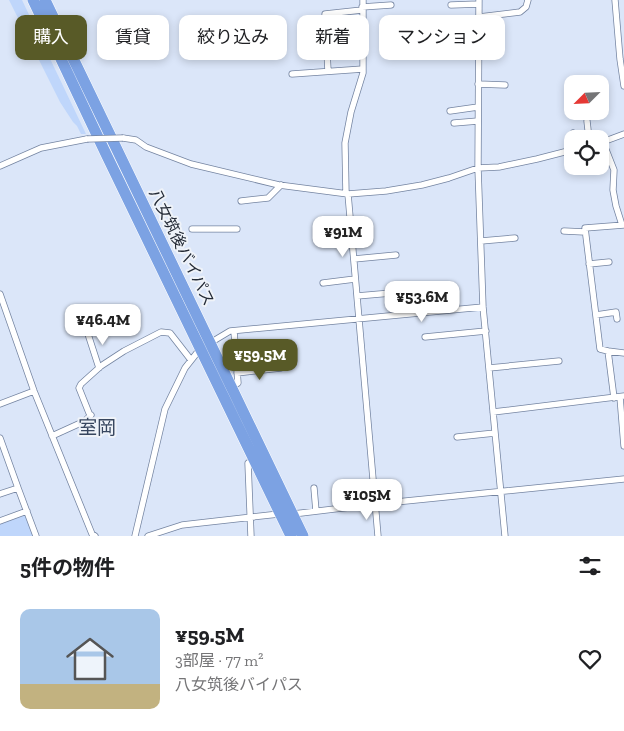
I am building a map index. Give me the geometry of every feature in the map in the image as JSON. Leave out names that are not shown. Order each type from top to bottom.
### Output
[{"type":"highway","name":"八女筑後バイパス","points":[[33,0],[102,146],[303,536]]},
{"type":"highway","name":"八女筑後バイパス","points":[[45,0],[205,345],[253,460],[291,536]]},
{"type":"street","points":[[505,16],[519,15],[526,7],[528,0]]},
{"type":"street","points":[[615,0],[617,26],[622,48],[624,86]]},
{"type":"street","points":[[451,5],[479,2],[479,15]]},
{"type":"street","points":[[328,71],[325,14],[362,6],[391,5]]},
{"type":"street","points":[[362,6],[363,73],[351,112],[345,143],[347,194],[378,536]]},
{"type":"street","points":[[617,26],[624,24]]},
{"type":"street","points":[[478,60],[478,168],[484,307],[505,536]]},
{"type":"street","points":[[292,74],[363,69]]},
{"type":"street","points":[[478,84],[505,85]]},
{"type":"street","points":[[450,110],[478,107]]},
{"type":"street","points":[[587,121],[588,130]]},
{"type":"street","points":[[454,123],[478,122]]},
{"type":"street","points":[[609,139],[624,134]]},
{"type":"street","points":[[0,166],[41,148],[87,138],[123,138],[136,140],[146,147],[190,164],[281,185],[347,194],[386,191],[422,185],[478,168],[499,167],[564,152]]},
{"type":"street","points":[[609,159],[614,170],[613,190],[616,206],[623,225],[585,228],[585,232],[600,349],[624,353]]},
{"type":"street","points":[[241,201],[268,198],[281,185]]},
{"type":"street","points":[[192,228],[237,229]]},
{"type":"street","points":[[564,231],[585,232]]},
{"type":"street","points":[[481,241],[515,238]]},
{"type":"street","points":[[354,259],[396,254]]},
{"type":"street","points":[[589,264],[609,262]]},
{"type":"street","points":[[323,282],[356,279]]},
{"type":"street","points":[[357,296],[403,292]]},
{"type":"street","points":[[0,294],[34,391],[91,535]]},
{"type":"street","points":[[135,536],[165,409],[185,368],[205,345],[230,331],[484,307]]},
{"type":"street","points":[[596,315],[616,312],[617,319]]},
{"type":"street","points":[[87,331],[99,368]]},
{"type":"street","points":[[234,331],[238,383],[236,384]]},
{"type":"street","points":[[425,337],[486,331]]},
{"type":"street","points":[[52,436],[85,420],[90,414],[79,388],[81,384],[99,368],[124,351],[161,332],[170,333],[191,360]]},
{"type":"street","points":[[608,351],[619,397],[624,446]]},
{"type":"street","points":[[489,368],[559,361]]},
{"type":"street","points":[[237,373],[281,368]]},
{"type":"street","points":[[0,404],[34,391]]},
{"type":"street","points":[[493,412],[619,397]]},
{"type":"street","points":[[457,437],[495,433]]},
{"type":"street","points":[[0,438],[2,450],[36,536]]},
{"type":"street","points":[[251,536],[248,463],[253,460]]},
{"type":"street","points":[[293,514],[624,479]]},
{"type":"street","points":[[0,494],[18,488]]},
{"type":"street","points":[[314,488],[316,511]]},
{"type":"street","points":[[0,520],[27,512]]},
{"type":"street","points":[[148,536],[182,525],[279,514]]},
{"type":"shaded area","points":[[9,0],[22,0],[29,15],[16,15]]},
{"type":"shaded area","points":[[39,60],[51,60],[86,134],[81,134],[60,102]]},
{"type":"shaded area","points":[[26,515],[34,536],[0,536],[0,524]]},
{"type":"district","name":"室岡","points":[[97,427]]}]
